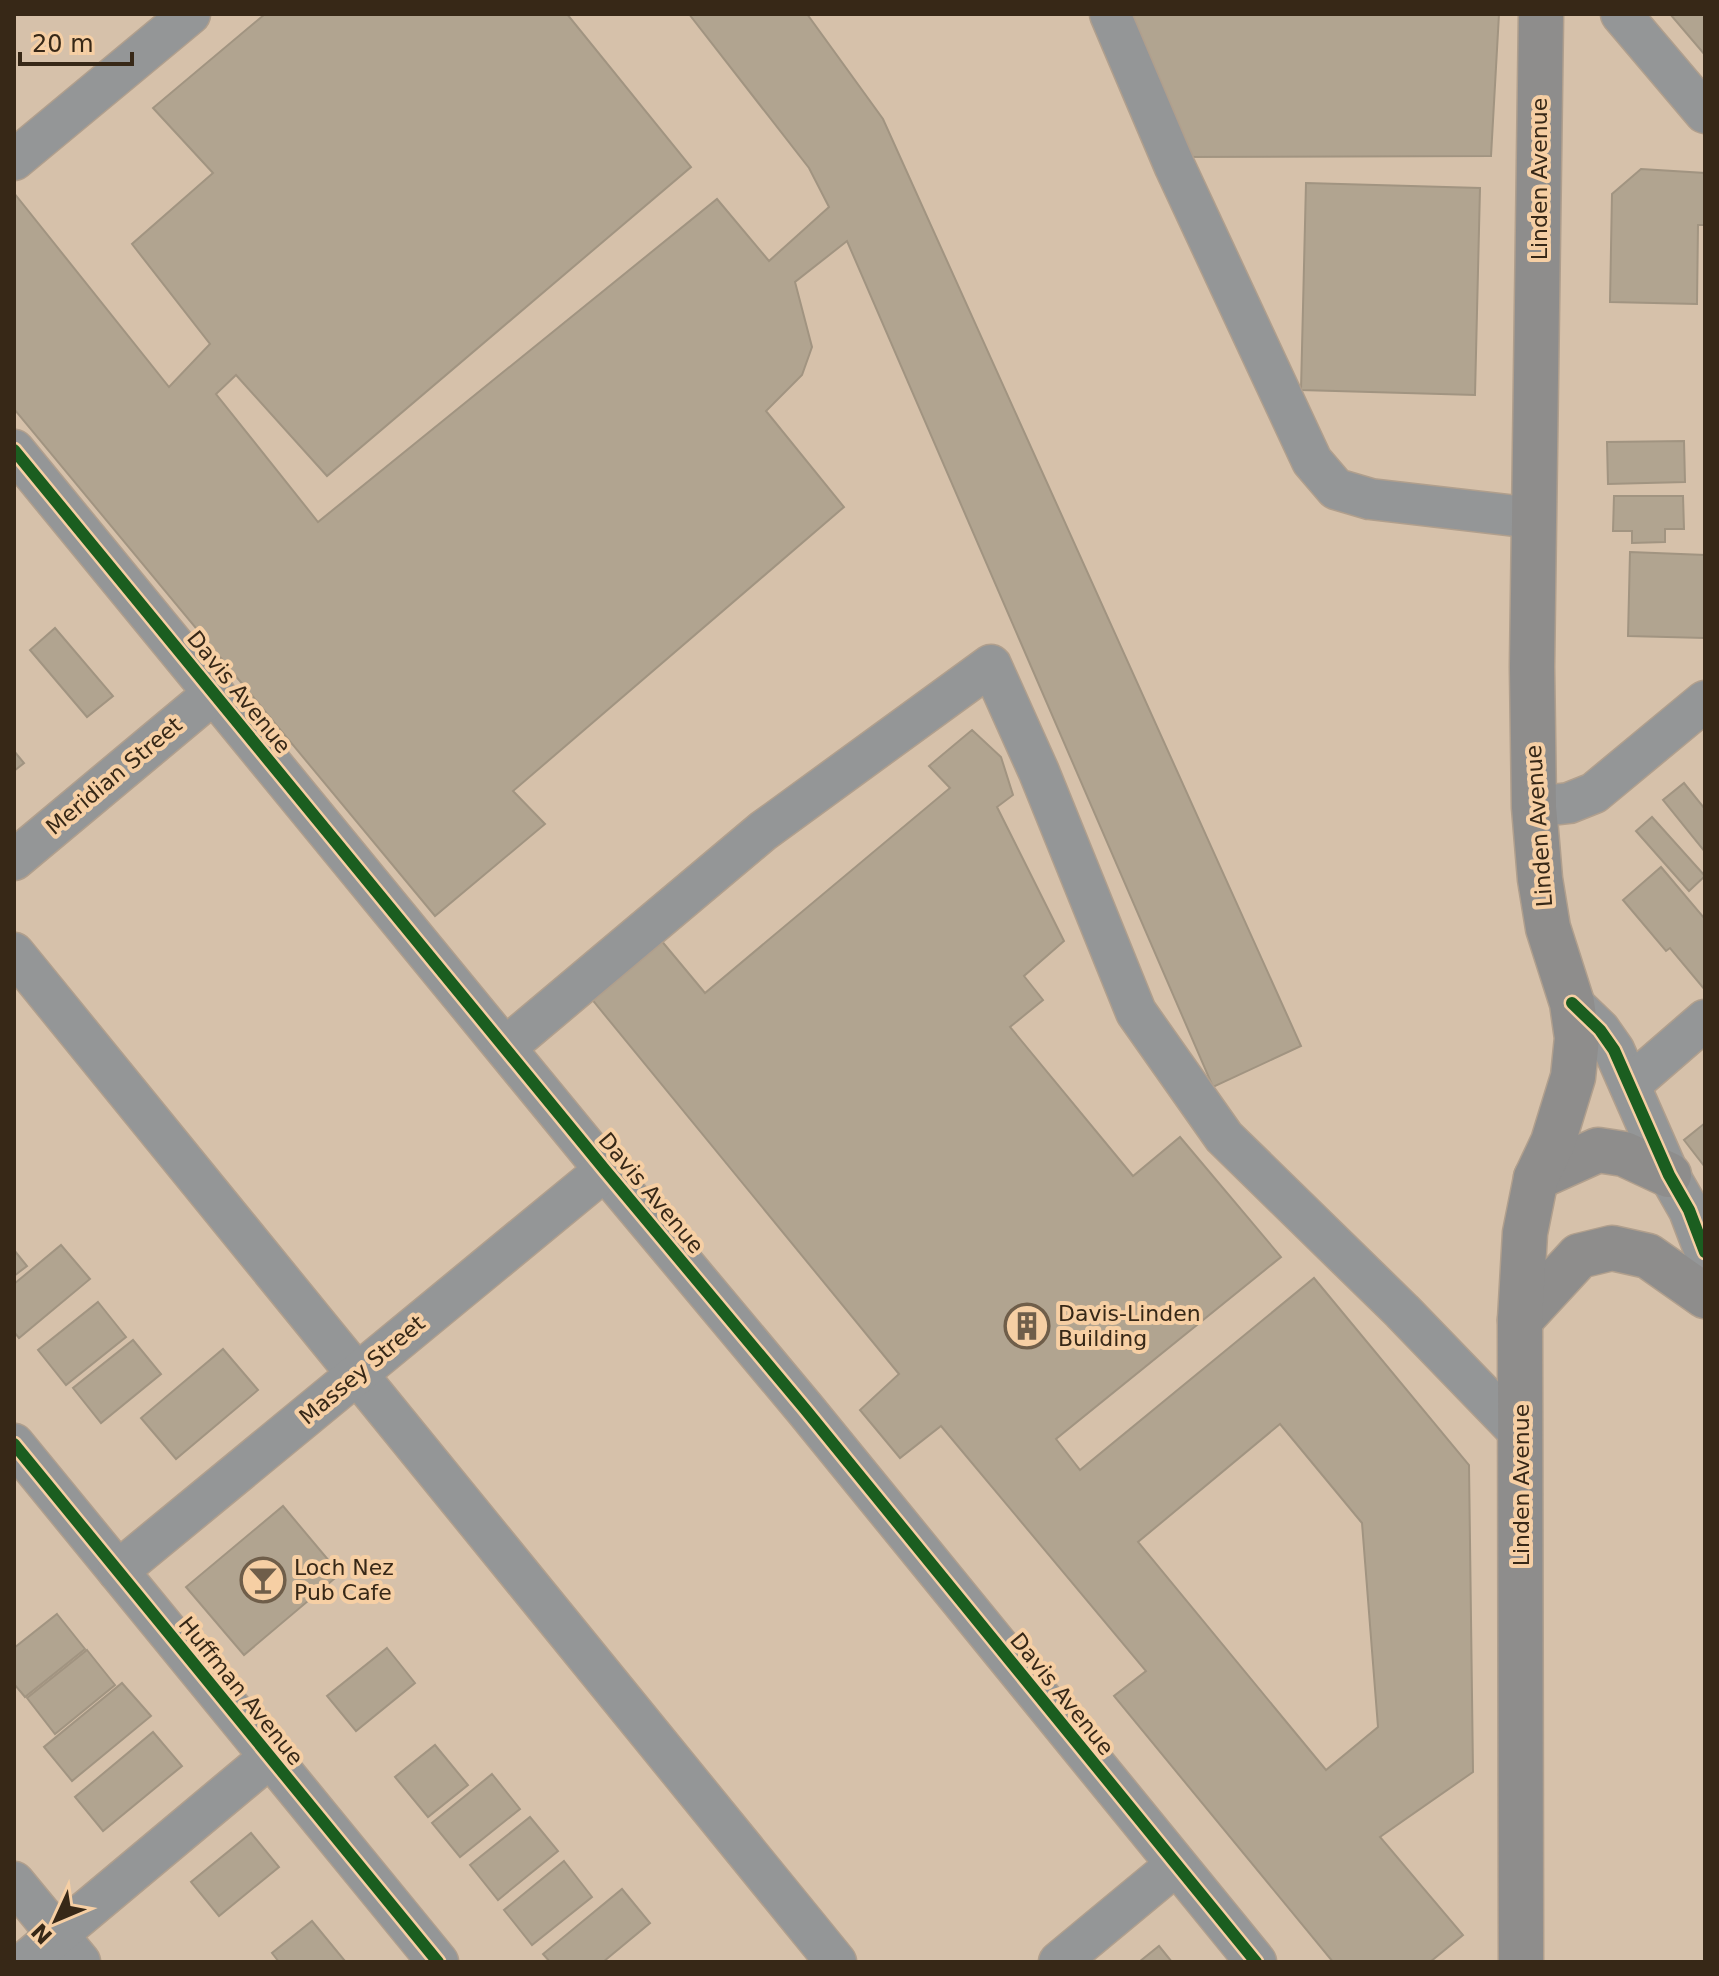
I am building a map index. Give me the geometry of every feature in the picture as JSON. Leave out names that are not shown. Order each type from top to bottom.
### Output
[{"type":"main road","name":"Linden Avenue","points":[[1521,1962],[1520,1320],[1525,1233],[1536,1178],[1553,1142],[1573,1077],[1577,1038],[1572,1003],[1548,928],[1534,807],[1532,667],[1541,14]]},
{"type":"main road","points":[[1536,1178],[1598,1150],[1624,1154],[1669,1175]]},
{"type":"main road","points":[[1520,1320],[1579,1256],[1612,1248],[1648,1256],[1705,1296]]},
{"type":"street","points":[[14,160],[190,14]]},
{"type":"street","points":[[1110,14],[1181,181],[1312,461],[1320,471],[1336,489],[1370,499],[1534,518]]},
{"type":"street","points":[[1621,14],[1705,113]]},
{"type":"street","name":"Davis Avenue","points":[[14,450],[27,493],[214,693],[1256,1962]]},
{"type":"street","points":[[506,1047],[763,831],[991,665],[1039,772],[1136,1012],[1224,1137],[1391,1300],[1520,1433]]},
{"type":"street","name":"Meridian Street","points":[[14,860],[214,693]]},
{"type":"street","points":[[1534,807],[1569,803],[1594,793],[1705,701]]},
{"type":"street","points":[[14,953],[836,1962]]},
{"type":"street","points":[[1572,1003],[1600,1030],[1614,1050],[1669,1175],[1689,1210],[1705,1252]]},
{"type":"street","points":[[1630,1085],[1705,1020]]},
{"type":"street","name":"Massey Street","points":[[118,1571],[605,1170]]},
{"type":"street","name":"Huffman Avenue","points":[[14,1444],[438,1962]]},
{"type":"street","points":[[25,1962],[69,1948],[270,1757]]},
{"type":"street","points":[[1059,1962],[1176,1865]]},
{"type":"street","points":[[14,1882],[69,1948]]},
{"type":"building","points":[[265,14],[567,14],[691,167],[327,476],[236,375],[216,394],[318,522],[717,199],[769,261],[829,207],[809,168],[689,14],[807,14],[883,119],[1301,1046],[1213,1087],[847,241],[795,282],[812,347],[802,375],[766,411],[844,507],[513,791],[545,824],[435,916],[14,409],[14,193],[169,387],[210,344],[132,244],[213,173],[153,108]]},
{"type":"building","points":[[1122,14],[1499,14],[1491,156],[1179,157]]},
{"type":"building","points":[[1670,14],[1705,14],[1705,55]]},
{"type":"building","points":[[1641,169],[1705,173],[1705,225],[1698,225],[1697,304],[1610,302],[1612,194]]},
{"type":"building","points":[[1306,183],[1480,188],[1475,395],[1301,390]]},
{"type":"building","points":[[1684,441],[1685,482],[1608,484],[1607,442]]},
{"type":"building","points":[[1614,496],[1683,496],[1684,529],[1665,529],[1665,542],[1632,543],[1632,531],[1613,531]]},
{"type":"building","points":[[1630,552],[1705,555],[1705,638],[1628,636]]},
{"type":"building","points":[[55,628],[113,696],[87,717],[30,650]]},
{"type":"building","name":"Davis-Linden Building","points":[[972,730],[1001,757],[1013,795],[997,807],[1064,941],[1024,976],[1043,1000],[1010,1027],[1133,1176],[1180,1137],[1281,1257],[1056,1439],[1080,1470],[1314,1278],[1469,1465],[1473,1772],[1380,1837],[1463,1935],[1430,1962],[1333,1962],[1114,1696],[1146,1671],[941,1426],[900,1458],[860,1410],[899,1374],[590,997],[660,939],[705,993],[950,788],[929,766]],"holes":[[[1280,1424],[1362,1523],[1378,1727],[1326,1770],[1138,1542]]]},
{"type":"building","points":[[14,751],[24,763],[14,771]]},
{"type":"building","points":[[1684,783],[1705,809],[1705,852],[1663,800]]},
{"type":"building","points":[[1652,817],[1705,876],[1689,891],[1636,831]]},
{"type":"building","points":[[1661,867],[1705,919],[1705,990],[1670,948],[1666,951],[1623,900]]},
{"type":"building","points":[[1705,1123],[1705,1167],[1684,1140]]},
{"type":"building","points":[[61,1245],[90,1279],[19,1338],[14,1332],[14,1284]]},
{"type":"building","points":[[14,1250],[27,1266],[14,1276]]},
{"type":"building","points":[[98,1302],[126,1337],[66,1385],[38,1350]]},
{"type":"building","points":[[133,1340],[161,1374],[101,1423],[73,1388]]},
{"type":"building","points":[[223,1349],[258,1390],[176,1459],[141,1418]]},
{"type":"building","name":"Loch Nez Pub Cafe","points":[[283,1506],[340,1574],[244,1655],[186,1587]]},
{"type":"building","points":[[57,1614],[85,1649],[25,1697],[14,1684],[14,1648]]},
{"type":"building","points":[[387,1648],[415,1683],[356,1731],[327,1696]]},
{"type":"building","points":[[87,1650],[115,1685],[55,1734],[27,1698]]},
{"type":"building","points":[[122,1683],[151,1716],[72,1781],[44,1747]]},
{"type":"building","points":[[153,1732],[182,1766],[103,1831],[75,1797]]},
{"type":"building","points":[[435,1745],[468,1785],[428,1817],[395,1777]]},
{"type":"building","points":[[492,1774],[520,1809],[460,1857],[432,1823]]},
{"type":"building","points":[[530,1817],[558,1851],[498,1900],[470,1865]]},
{"type":"building","points":[[251,1833],[279,1867],[219,1916],[191,1882]]},
{"type":"building","points":[[564,1861],[592,1897],[532,1945],[504,1910]]},
{"type":"building","points":[[622,1889],[650,1923],[603,1962],[550,1962],[543,1954]]},
{"type":"building","points":[[312,1921],[345,1961],[279,1962],[272,1953]]},
{"type":"building","points":[[1159,1946],[1172,1962],[1139,1962]]},
{"type":"cycle path","points":[[14,450],[805,1409],[1256,1962]]},
{"type":"cycle path","points":[[1572,1003],[1600,1030],[1614,1050],[1669,1175],[1689,1210],[1705,1252]]},
{"type":"cycle path","points":[[14,1444],[438,1962]]},
{"type":"place","name":"Davis-Linden Building","points":[[1027,1326]]},
{"type":"place","name":"Loch Nez Pub Cafe","points":[[263,1580]]}]
